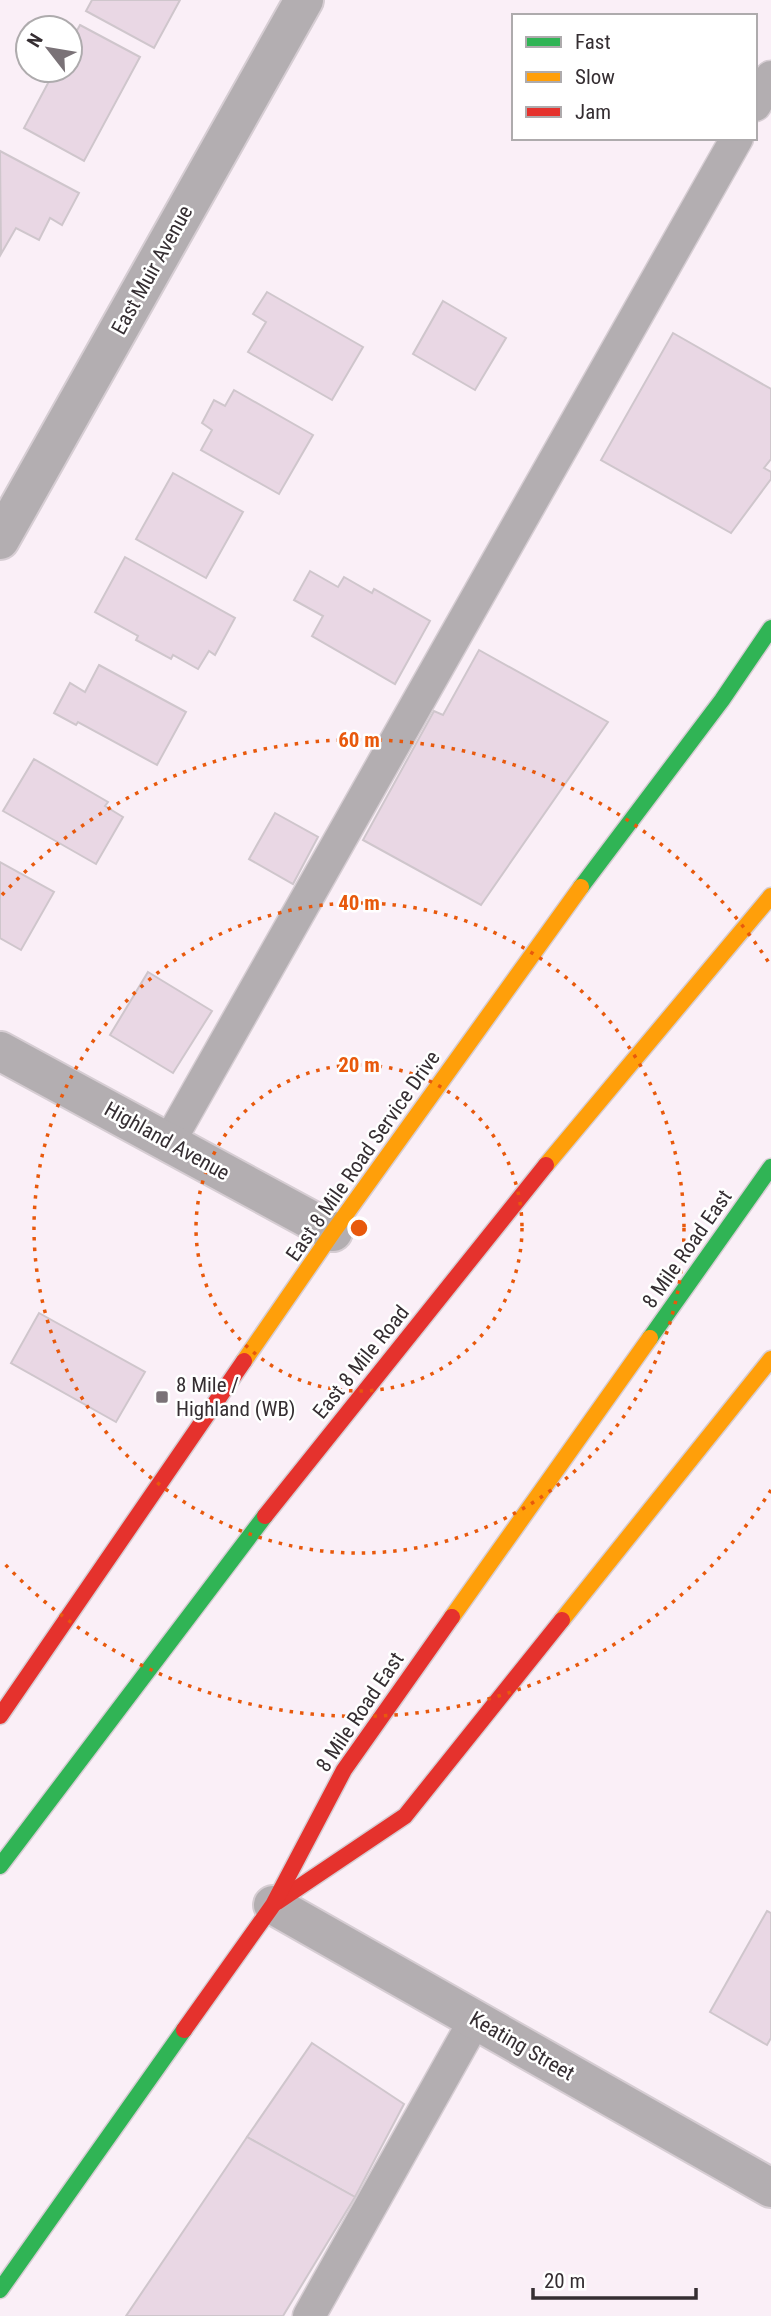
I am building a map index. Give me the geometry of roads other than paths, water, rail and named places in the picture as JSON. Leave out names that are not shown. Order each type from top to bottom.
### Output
[{"type":"highway","name":"East 8 Mile Road Service Drive","points":[[0,1716],[333,1232],[599,862],[722,700],[771,628]]},
{"type":"highway","name":"East 8 Mile Road","points":[[0,1866],[306,1464],[616,1079],[771,896]]},
{"type":"highway","name":"8 Mile Road East","points":[[0,2290],[273,1905],[344,1770],[771,1167]]},
{"type":"highway","points":[[273,1905],[405,1815],[771,1359]]},
{"type":"street","name":"East Muir Avenue","points":[[0,540],[304,0]]},
{"type":"street","name":"Highland Avenue","points":[[0,1051],[333,1232]]},
{"type":"street","name":"Keating Street","points":[[273,1905],[771,2188]]},
{"type":"lane","points":[[757,102],[771,77]]},
{"type":"lane","points":[[169,1142],[736,140]]},
{"type":"lane","points":[[309,2316],[475,2020]]},
{"type":"place","name":"8 Mile / Highland (WB)","points":[[162,1397]]}]
